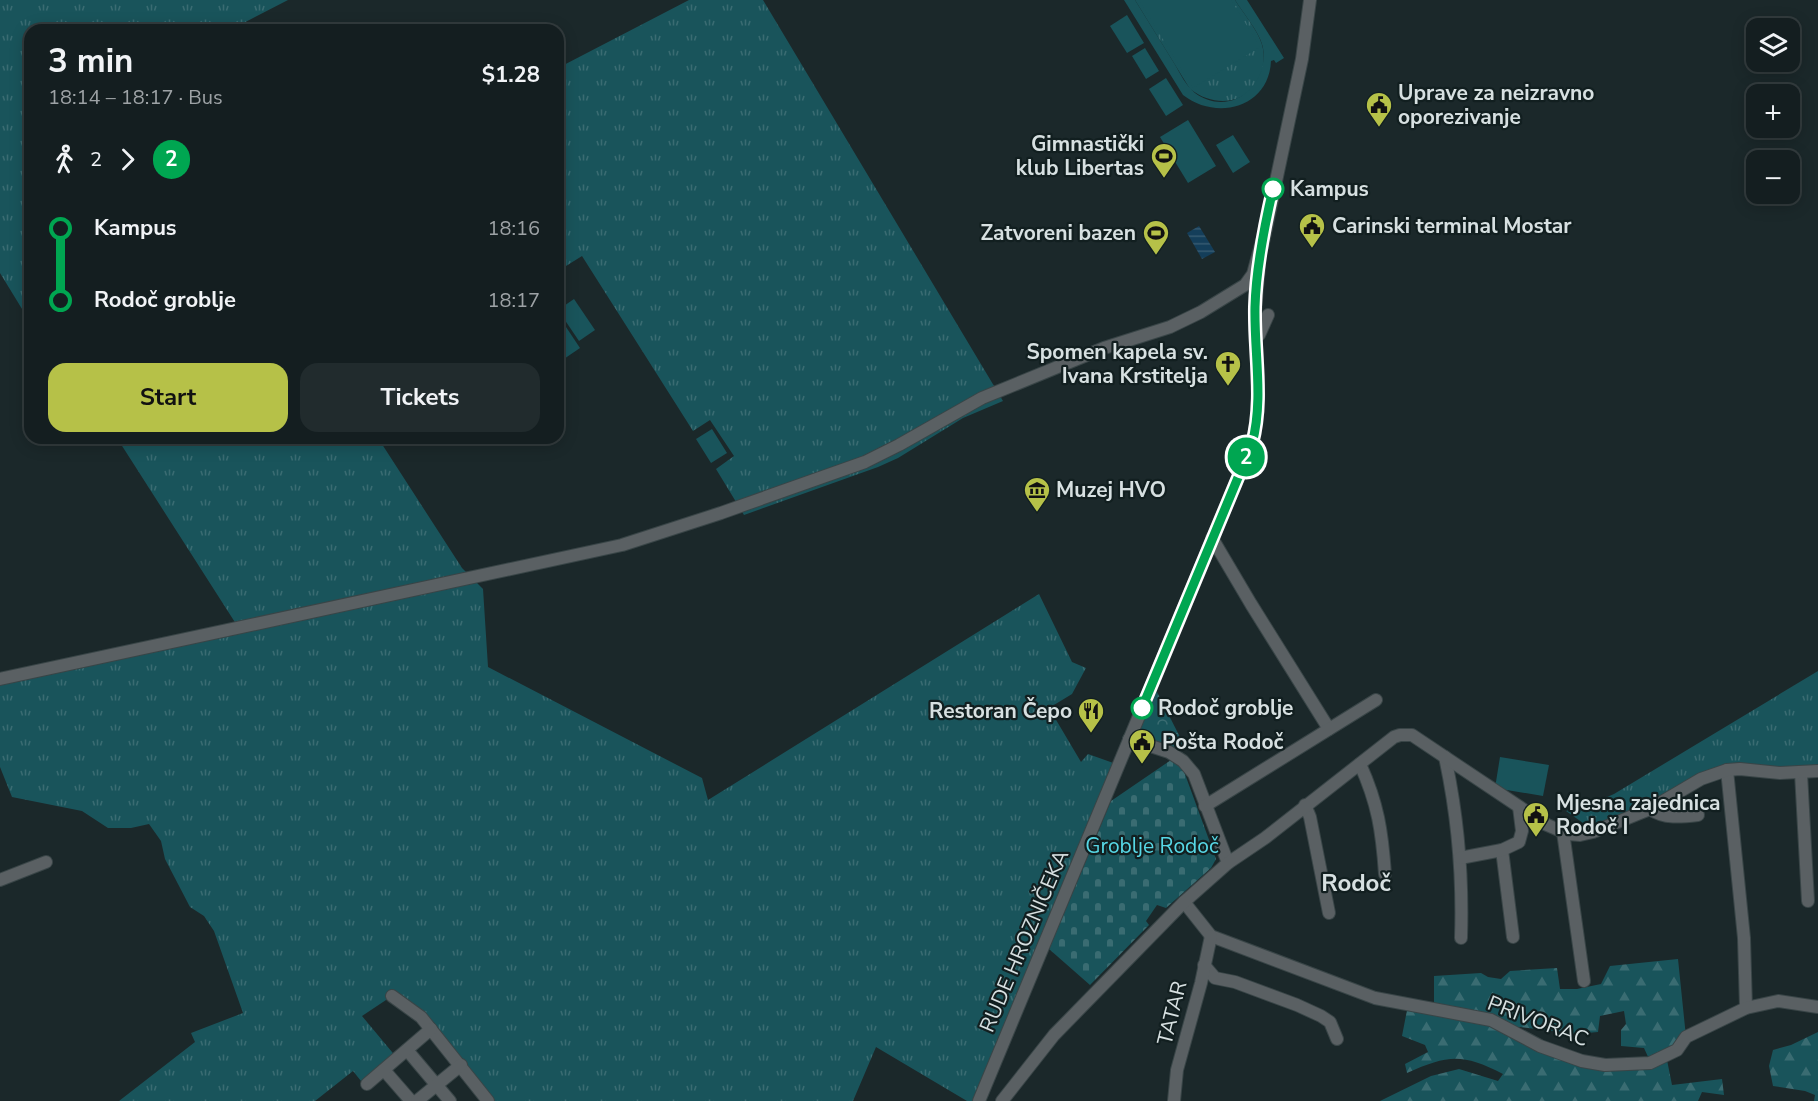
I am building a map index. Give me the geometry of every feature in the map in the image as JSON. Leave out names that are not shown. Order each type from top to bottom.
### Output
[{"type":"street","points":[[0,679],[633,542],[865,462],[982,398],[1095,352],[1170,327],[1238,290],[1245,285],[1252,274],[1262,241],[1302,59],[1310,0]]},
{"type":"street","name":"RUDE HROZNIČEKA","points":[[979,1101],[1252,444],[1257,427],[1255,299],[1262,241]]},
{"type":"street","points":[[1218,302],[1255,299],[1250,290],[1238,290]]},
{"type":"street","points":[[1257,348],[1259,331],[1268,315]]},
{"type":"street","points":[[1212,538],[1329,729]]},
{"type":"street","points":[[1205,806],[1376,700]]},
{"type":"street","points":[[1002,1101],[1054,1035],[1184,902],[1228,863],[1265,838],[1394,737],[1412,735],[1545,824],[1563,832],[1580,835],[1650,809],[1701,779],[1727,770],[1801,773],[1818,771]]},
{"type":"street","points":[[1129,739],[1169,752],[1183,761],[1194,774],[1228,863]]},
{"type":"street","points":[[1445,757],[1456,812],[1460,858],[1461,938]]},
{"type":"street","points":[[1360,764],[1372,791],[1382,828],[1385,874]]},
{"type":"street","points":[[1727,770],[1744,938],[1746,1008]]},
{"type":"street","points":[[1801,773],[1808,901]]},
{"type":"street","points":[[1305,805],[1310,817],[1329,913]]},
{"type":"street","points":[[1460,858],[1502,850],[1514,845],[1521,838],[1522,831],[1519,807]]},
{"type":"street","points":[[1650,809],[1657,814],[1668,816],[1698,814]]},
{"type":"street","points":[[1563,832],[1584,981]]},
{"type":"street","points":[[1502,850],[1513,937]]},
{"type":"street","points":[[0,880],[46,862]]},
{"type":"street","points":[[1184,902],[1211,936]]},
{"type":"street","name":"PRIVORAC","points":[[1211,936],[1375,998],[1491,1020],[1540,1046],[1565,1056],[1605,1065],[1658,1060],[1677,1050],[1686,1037],[1746,1008],[1778,1001],[1818,1007]]},
{"type":"street","name":"TATAR","points":[[1174,1101],[1177,1070],[1201,983],[1211,936]]},
{"type":"street","points":[[1204,965],[1215,978],[1246,986],[1321,1016],[1330,1022],[1336,1040]]},
{"type":"street","points":[[392,996],[421,1017],[432,1029],[488,1101]]},
{"type":"street","points":[[367,1084],[432,1029]]},
{"type":"street","points":[[407,1050],[450,1101]]},
{"type":"street","points":[[417,1101],[461,1065]]},
{"type":"street","points":[[384,1070],[411,1101]]},
{"type":"green space","points":[[0,0],[288,0],[242,24],[24,24],[24,312],[0,273]]},
{"type":"green space","points":[[689,0],[763,0],[1003,401],[963,418],[898,458],[878,467],[744,515],[716,469],[734,456],[710,420],[693,431],[582,256],[564,267],[564,65]]},
{"type":"green space","points":[[1124,0],[1135,0],[1186,83],[1195,93],[1208,100],[1221,102],[1233,100],[1253,86],[1260,75],[1263,62],[1262,42],[1235,0],[1247,0],[1284,58],[1276,63],[1274,60],[1271,61],[1268,77],[1261,90],[1251,99],[1225,108],[1196,103],[1183,95]]},
{"type":"green space","points":[[1135,0],[1235,0],[1262,43],[1263,65],[1252,89],[1242,96],[1217,101],[1203,97],[1190,89]]},
{"type":"green space","points":[[1139,0],[1231,0],[1260,47],[1193,88]]},
{"type":"green space","points":[[1127,15],[1144,43],[1127,53],[1110,26]]},
{"type":"green space","points":[[1145,48],[1159,71],[1146,79],[1132,56]]},
{"type":"green space","points":[[1166,78],[1183,105],[1166,116],[1149,89]]},
{"type":"green space","points":[[1188,120],[1216,166],[1188,183],[1160,137]]},
{"type":"green space","points":[[1233,135],[1250,162],[1233,173],[1216,145]]},
{"type":"green space","points":[[574,299],[595,330],[579,341],[564,319],[564,306]]},
{"type":"green space","points":[[564,324],[580,348],[564,359]]},
{"type":"green space","points":[[712,429],[727,453],[711,463],[696,439]]},
{"type":"green space","points":[[121,444],[382,444],[462,568],[483,589],[488,667],[702,778],[708,800],[1039,594],[1072,662],[1086,668],[1072,694],[1049,708],[1081,762],[1088,754],[1119,765],[979,1101],[967,1101],[876,1047],[853,1101],[489,1101],[461,1065],[392,996],[362,1016],[397,1058],[365,1086],[353,1071],[315,1101],[119,1101],[195,1042],[191,1033],[243,1013],[214,931],[204,916],[190,907],[165,859],[161,841],[149,824],[131,828],[108,828],[82,811],[12,797],[0,767],[0,679],[238,627]]},
{"type":"green space","points":[[1818,671],[1818,768],[1733,767],[1593,830],[1566,811],[1614,794]]},
{"type":"green space","points":[[1156,690],[1183,743],[1174,756],[1129,739]]},
{"type":"green space","points":[[1500,757],[1549,765],[1543,796],[1495,788]]},
{"type":"green space","name":"Groblje Rodoč","points":[[1171,760],[1182,766],[1216,859],[1211,868],[1166,908],[1157,905],[1146,921],[1149,925],[1090,985],[1049,949],[1111,801]]},
{"type":"green space","points":[[1678,959],[1686,1037],[1677,1050],[1649,1059],[1644,1048],[1621,1046],[1621,1030],[1626,1024],[1624,1011],[1600,1016],[1598,1032],[1576,1034],[1520,1027],[1512,1030],[1555,1052],[1598,1063],[1645,1063],[1666,1055],[1672,1085],[1722,1079],[1724,1095],[1702,1092],[1698,1101],[1380,1101],[1431,1076],[1459,1069],[1498,1081],[1503,1074],[1476,1062],[1455,1059],[1434,1063],[1407,1073],[1405,1064],[1428,1052],[1425,1045],[1402,1036],[1408,1005],[1434,1009],[1434,976],[1481,973],[1488,977],[1501,979],[1510,971],[1557,968],[1560,989],[1577,989],[1601,984],[1610,966]]},
{"type":"green space","points":[[1818,1032],[1818,1101],[1814,1101],[1815,1095],[1805,1091],[1773,1086],[1769,1066],[1773,1050],[1791,1045]]},
{"type":"shaded area","points":[[1199,226],[1215,252],[1202,259],[1187,233]]},
{"type":"bus line","name":"2","points":[[1142,708],[1252,444],[1257,427],[1255,304],[1263,236],[1273,189]]},
{"type":"place","name":"Uprave za neizravno oporezivanje","points":[[1379,128]]},
{"type":"place","name":"Gimnastički klub Libertas","points":[[1164,179]]},
{"type":"place","name":"Kampus","points":[[1273,189]]},
{"type":"place","name":"Carinski terminal Mostar","points":[[1312,249]]},
{"type":"place","name":"Zatvoreni bazen","points":[[1156,256]]},
{"type":"place","name":"Spomen kapela sv. Ivana Krstitelja","points":[[1228,387]]},
{"type":"place","name":"Muzej HVO","points":[[1037,513]]},
{"type":"place","name":"Rodoč groblje","points":[[1142,708]]},
{"type":"place","name":"Restoran Čepo","points":[[1091,734]]},
{"type":"place","name":"Pošta Rodoč","points":[[1142,765]]},
{"type":"place","name":"Mjesna zajednica Rodoč I","points":[[1536,838]]},
{"type":"district","name":"Rodoč","points":[[1356,883]]}]
